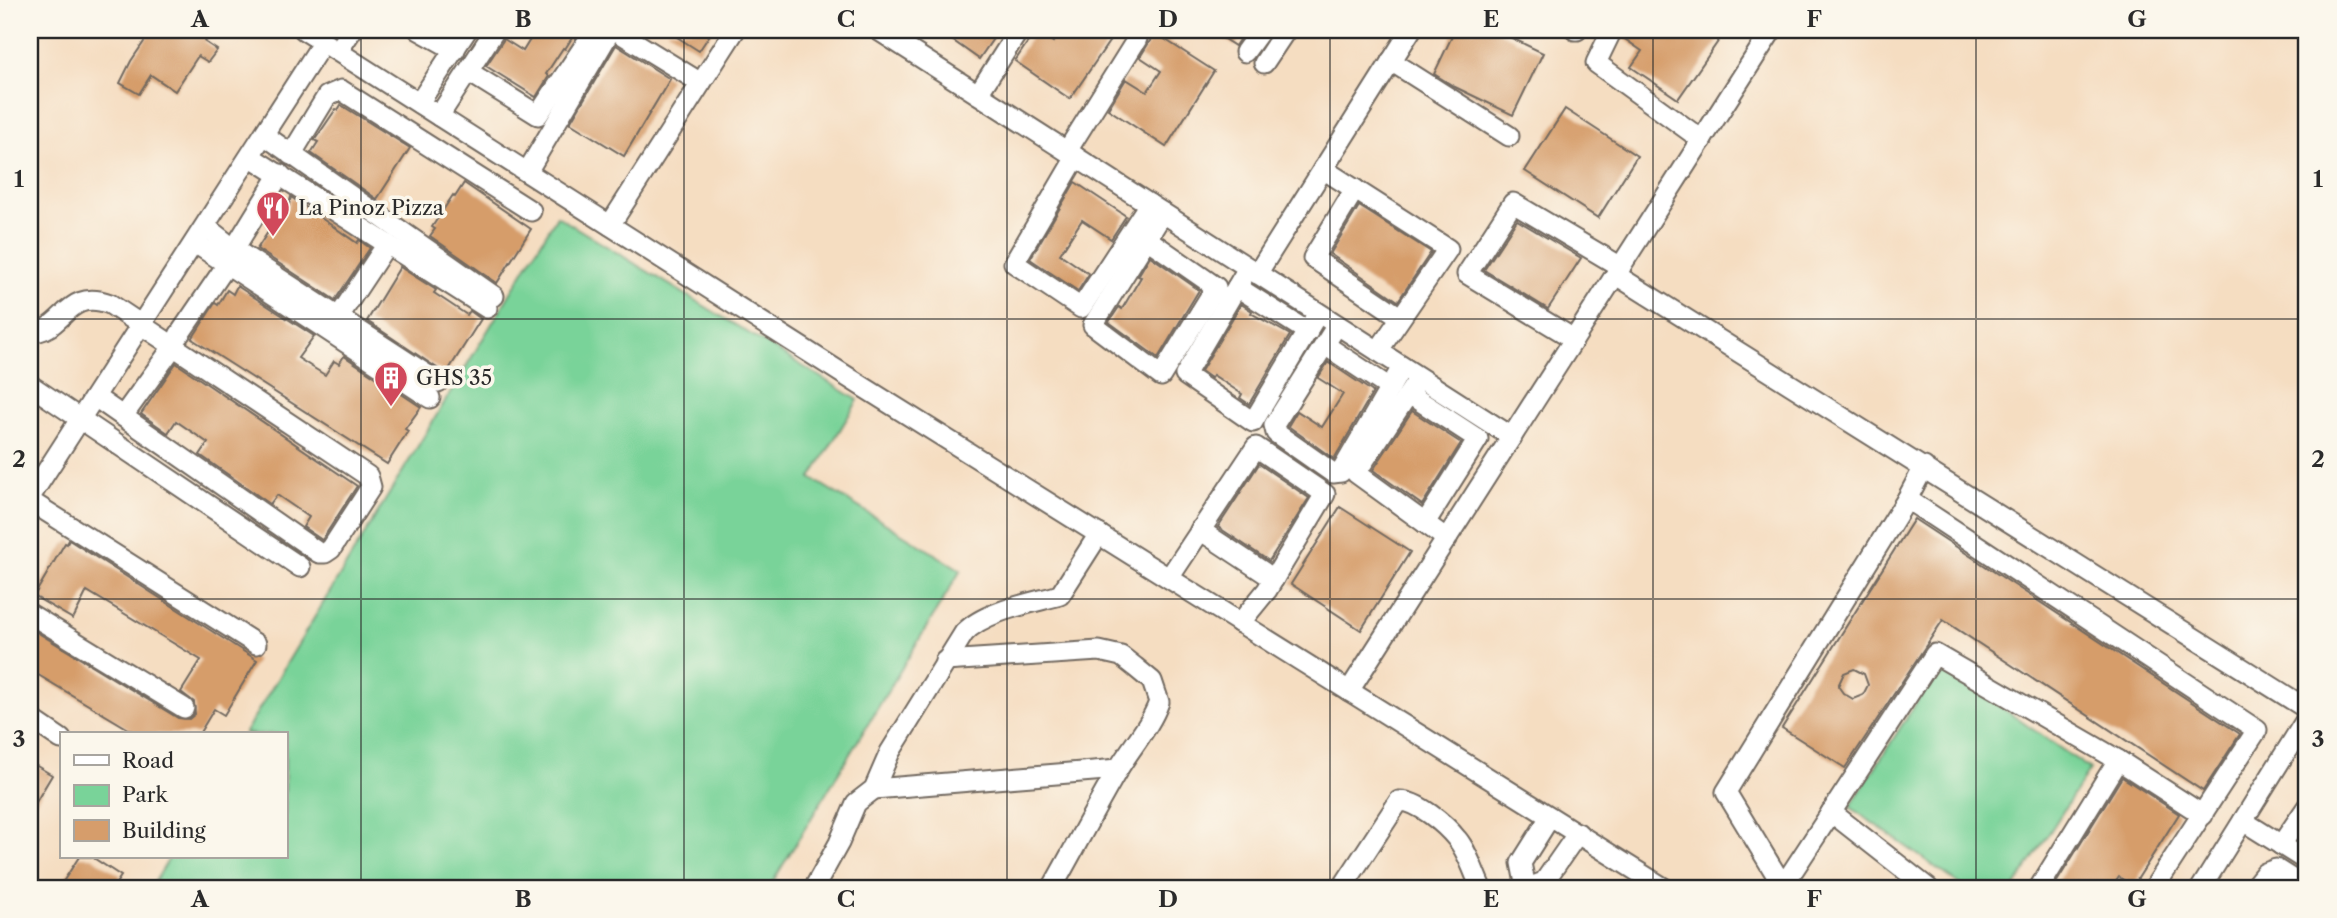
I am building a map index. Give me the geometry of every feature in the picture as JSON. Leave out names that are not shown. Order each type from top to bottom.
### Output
[{"type":"street","points":[[304,30],[865,388],[1663,888]]},
{"type":"street","points":[[256,644],[30,499],[264,135],[331,47],[352,30]]},
{"type":"street","points":[[419,30],[455,50]]},
{"type":"street","points":[[419,103],[467,30]]},
{"type":"street","points":[[439,116],[495,30]]},
{"type":"street","points":[[469,72],[538,115],[594,30]]},
{"type":"street","points":[[527,172],[613,30],[701,83]]},
{"type":"street","points":[[610,225],[735,30]]},
{"type":"street","points":[[880,30],[1402,367],[1406,387],[1356,472],[1447,539]]},
{"type":"street","points":[[978,94],[1019,30]]},
{"type":"street","points":[[1245,52],[1261,30]]},
{"type":"street","points":[[1264,63],[1286,30]]},
{"type":"street","points":[[1318,313],[1253,422],[1185,375],[1237,287],[1253,271],[1323,169],[1410,30]]},
{"type":"street","points":[[1612,30],[1596,63],[1702,140]]},
{"type":"street","points":[[1349,691],[1772,30]]},
{"type":"street","points":[[1137,38],[1071,154],[1014,263],[1081,308],[1156,208]]},
{"type":"street","points":[[1391,61],[1509,136]]},
{"type":"street","points":[[291,155],[327,96],[341,90],[531,211]]},
{"type":"street","points":[[251,157],[387,244],[490,302],[264,135]]},
{"type":"street","points":[[1323,169],[1448,249],[1378,351]]},
{"type":"street","points":[[122,416],[176,341],[280,174]]},
{"type":"street","points":[[1355,189],[1313,258],[1400,317]]},
{"type":"street","points":[[1574,339],[1467,274],[1513,203],[2307,709]]},
{"type":"street","points":[[1147,239],[1216,287],[1161,376],[1093,325],[1147,239],[1156,208]]},
{"type":"street","points":[[201,235],[230,257],[434,390],[338,318],[230,257]]},
{"type":"street","points":[[338,318],[387,244]]},
{"type":"street","points":[[1237,287],[1308,332]]},
{"type":"street","points":[[30,332],[45,329],[79,301],[97,299],[146,320],[368,476],[371,487],[331,549],[319,553],[95,397]]},
{"type":"street","points":[[1337,325],[1274,425],[1276,433],[1333,473],[1341,471],[1406,387]]},
{"type":"street","points":[[176,341],[377,471]]},
{"type":"street","points":[[1325,345],[1512,437]]},
{"type":"street","points":[[30,385],[300,567]]},
{"type":"street","points":[[1406,387],[1478,439],[1425,523]]},
{"type":"street","points":[[1169,578],[1256,447],[1325,494],[1274,579],[1241,623]]},
{"type":"street","points":[[1924,467],[1907,499],[1726,792],[1784,887],[1935,654],[2118,760],[2203,815]]},
{"type":"street","points":[[1907,499],[2257,730],[2154,888]]},
{"type":"street","points":[[1200,530],[1274,579]]},
{"type":"street","points":[[814,888],[839,843],[856,803],[874,789],[890,752],[945,661],[971,624],[1002,611],[1060,595],[1099,534]]},
{"type":"street","points":[[30,600],[167,689]]},
{"type":"street","points":[[30,614],[184,708]]},
{"type":"street","points":[[945,661],[1099,651],[1121,656],[1152,681],[1159,702],[1153,720],[1118,769],[1052,888]]},
{"type":"street","points":[[30,718],[60,738]]},
{"type":"street","points":[[2201,888],[2307,719]]},
{"type":"street","points":[[2039,888],[2118,760]]},
{"type":"street","points":[[874,789],[1118,769]]},
{"type":"street","points":[[1342,888],[1386,819],[1399,802],[1408,801],[1424,810],[1458,840],[1481,888]]},
{"type":"street","points":[[2281,845],[2307,807]]},
{"type":"street","points":[[1831,812],[1928,888]]},
{"type":"street","points":[[1550,817],[1521,863],[1527,888],[1544,883],[1578,834]]},
{"type":"street","points":[[2243,821],[2307,861]]},
{"type":"street","points":[[2253,888],[2265,873],[2276,869],[2306,888]]},
{"type":"green space","points":[[557,216],[858,400],[811,478],[961,570],[769,888],[151,888],[169,858],[287,858],[287,732],[245,732]]},
{"type":"green space","points":[[1940,665],[2090,769],[2014,888],[1965,888],[1850,807]]},
{"type":"building","points":[[152,30],[213,30],[205,42],[217,50],[208,62],[198,56],[175,91],[151,75],[139,94],[120,83]]},
{"type":"building","points":[[536,30],[577,30],[546,74],[549,76],[536,97],[486,66],[504,39],[523,51]]},
{"type":"building","points":[[666,30],[713,30],[699,51]]},
{"type":"building","points":[[938,30],[999,30],[979,59]]},
{"type":"building","points":[[1036,30],[1053,42],[1062,30],[1117,30],[1070,99],[1015,61]]},
{"type":"building","points":[[1210,30],[1245,30],[1235,46]]},
{"type":"building","points":[[1455,30],[1495,30],[1543,53],[1513,115],[1434,74]]},
{"type":"building","points":[[1624,30],[1726,30],[1678,99],[1631,67],[1642,51],[1622,37]]},
{"type":"building","points":[[1155,33],[1214,71],[1166,147],[1108,109],[1126,79],[1147,92],[1161,71],[1140,57]]},
{"type":"building","points":[[616,45],[670,79],[624,156],[570,123]]},
{"type":"building","points":[[341,105],[410,148],[377,199],[311,153],[318,142],[314,140]]},
{"type":"building","points":[[1565,109],[1637,156],[1598,218],[1525,171]]},
{"type":"building","points":[[1075,182],[1126,216],[1111,239],[1082,220],[1060,254],[1089,274],[1078,291],[1030,259]]},
{"type":"building","points":[[464,183],[531,229],[497,283],[430,236],[435,229],[432,227]]},
{"type":"building","points":[[291,197],[357,243],[359,240],[370,248],[335,300],[257,249],[268,232],[272,235],[288,208]]},
{"type":"building","points":[[1359,206],[1431,252],[1398,301],[1330,254]]},
{"type":"building","points":[[1517,220],[1581,258],[1548,309],[1484,270]]},
{"type":"building","points":[[1150,256],[1199,290],[1158,358],[1109,322],[1119,307],[1122,309]]},
{"type":"building","points":[[400,267],[436,290],[434,293],[467,315],[470,311],[481,319],[446,374],[367,321]]},
{"type":"building","points":[[237,286],[314,336],[298,358],[325,375],[334,361],[339,364],[344,356],[421,407],[405,429],[408,431],[387,464],[192,339],[215,303],[218,305],[227,290],[233,294]]},
{"type":"building","points":[[1241,304],[1252,311],[1251,313],[1290,335],[1249,404],[1240,398],[1242,394],[1213,375],[1211,378],[1201,371]]},
{"type":"building","points":[[1328,362],[1373,392],[1334,459],[1288,426],[1297,411],[1322,427],[1343,394],[1318,378]]},
{"type":"building","points":[[176,363],[357,486],[322,540],[303,527],[309,517],[277,495],[270,504],[200,455],[208,443],[176,421],[168,433],[141,414]]},
{"type":"building","points":[[1412,411],[1461,443],[1422,505],[1373,470]]},
{"type":"building","points":[[1259,464],[1309,498],[1269,561],[1218,527]]},
{"type":"building","points":[[1340,507],[1410,552],[1361,630],[1291,584]]},
{"type":"building","points":[[1914,519],[2240,734],[2203,791],[1943,620],[1845,768],[1782,728]],"holes":[[[1854,669],[1864,674],[1868,685],[1863,695],[1853,699],[1838,686],[1844,673]]]},
{"type":"building","points":[[69,540],[257,660],[224,715],[214,709],[200,732],[134,732],[30,670],[30,628],[178,718],[189,719],[195,714],[194,702],[181,692],[201,660],[87,591],[73,619],[34,596],[65,543]]},
{"type":"building","points":[[30,762],[52,775],[30,812]]},
{"type":"building","points":[[2122,777],[2179,814],[2133,886],[2119,877],[2111,888],[2089,888],[2081,883],[2077,888],[2053,888]]},
{"type":"building","points":[[78,858],[94,858],[121,876],[113,888],[59,888]]},
{"type":"place","name":"La Pinoz Pizza","points":[[273,238]]},
{"type":"place","name":"GHS 35","points":[[391,408]]}]
